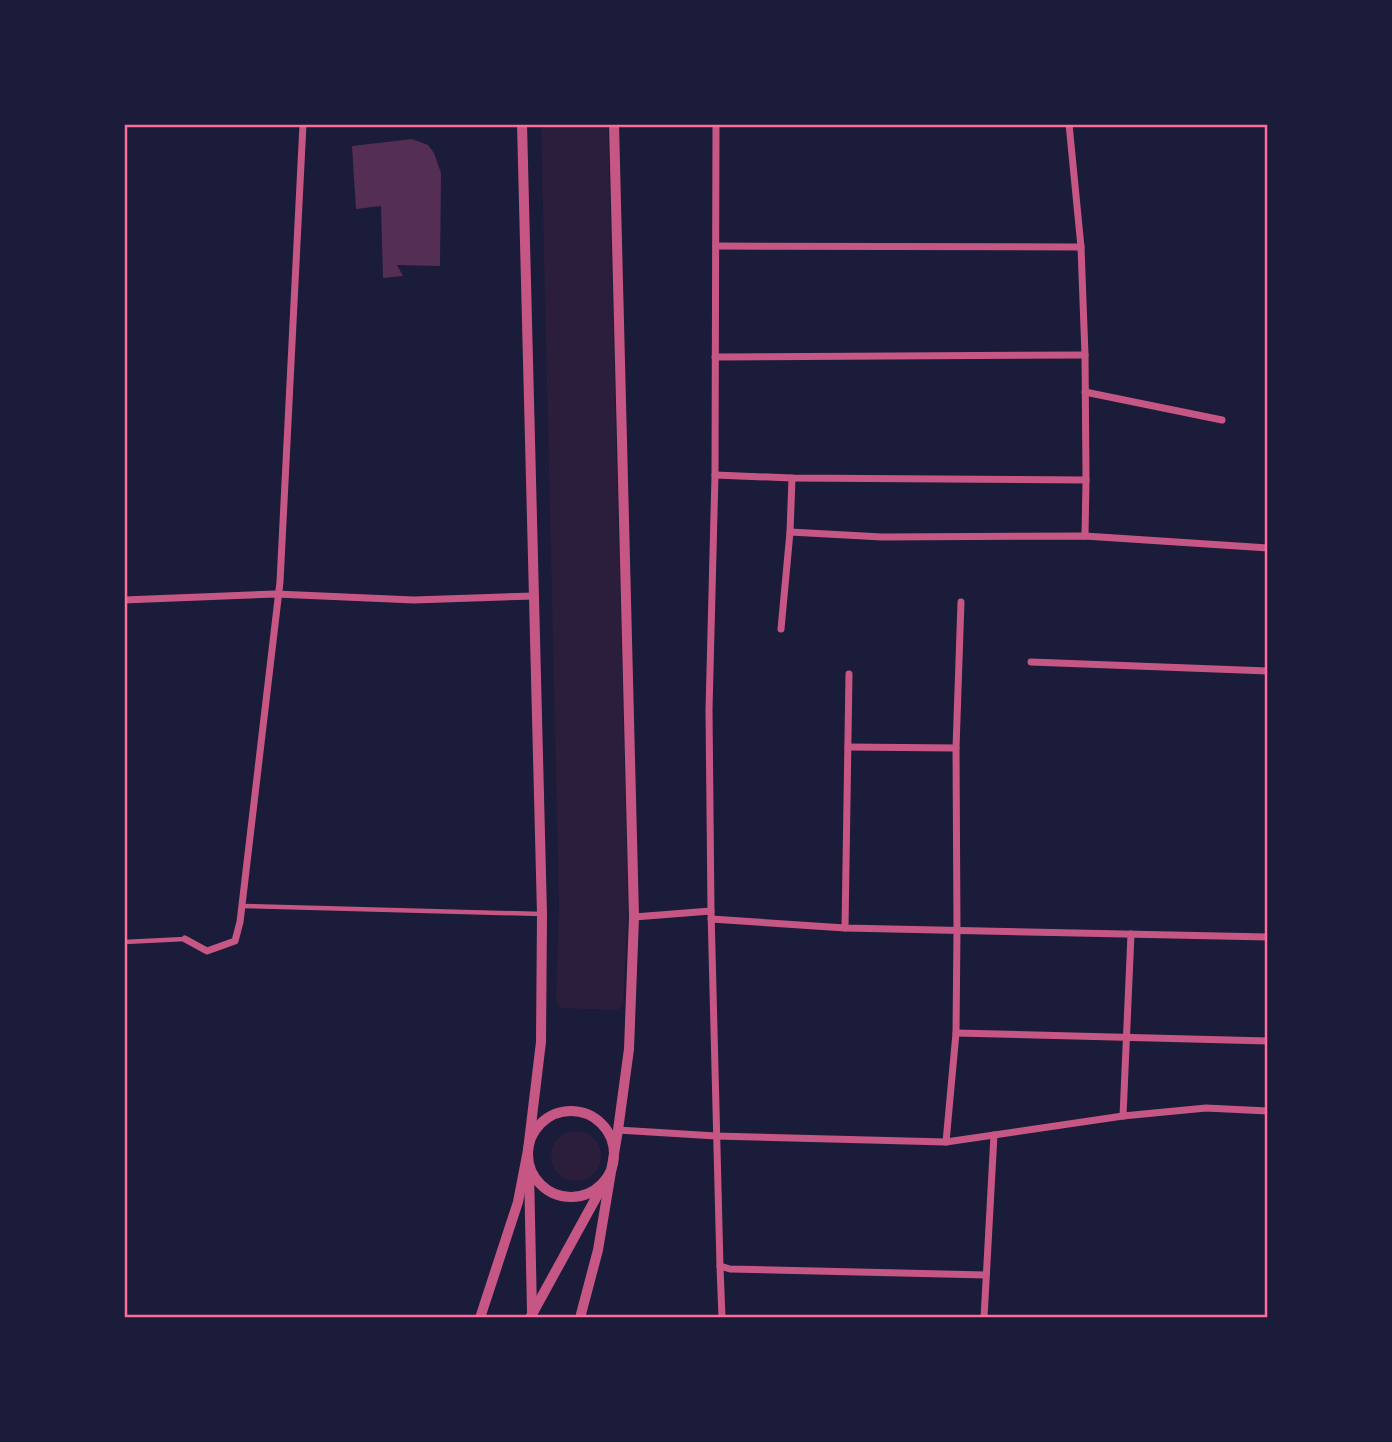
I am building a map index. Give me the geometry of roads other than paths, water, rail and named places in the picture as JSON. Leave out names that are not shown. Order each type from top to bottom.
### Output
[{"type":"street","points":[[185,939],[207,951],[235,941],[240,922],[279,594],[303,124]]},
{"type":"street","points":[[480,1318],[518,1202],[528,1150],[541,1042],[541,914],[522,124]]},
{"type":"street","points":[[580,1318],[598,1250],[629,1049],[634,917],[614,124]]},
{"type":"street","points":[[716,124],[715,475],[709,710],[711,915],[722,1318]]},
{"type":"street","points":[[1069,124],[1081,247],[1085,355],[1085,536]]},
{"type":"street","points":[[716,246],[1081,247]]},
{"type":"street","points":[[715,357],[1085,355]]},
{"type":"street","points":[[1085,392],[1222,420]]},
{"type":"street","points":[[715,475],[1086,480]]},
{"type":"street","points":[[781,629],[792,478]]},
{"type":"street","points":[[790,532],[882,537],[1085,536],[1268,548]]},
{"type":"street","points":[[124,600],[279,594],[414,600],[534,596]]},
{"type":"street","points":[[946,1142],[956,1033],[956,748],[961,603]]},
{"type":"street","points":[[1031,662],[1268,671]]},
{"type":"street","points":[[845,928],[849,674]]},
{"type":"street","points":[[848,747],[956,748]]},
{"type":"street","points":[[634,917],[711,915],[845,928],[1268,937]]},
{"type":"street","points":[[1123,1116],[1131,934]]},
{"type":"street","points":[[956,1033],[1268,1041]]},
{"type":"street","points":[[618,1130],[716,1136],[946,1142],[1123,1116],[1206,1108],[1268,1111]]},
{"type":"street","points":[[564,1111],[578,1111],[591,1115],[610,1135],[614,1149],[613,1163],[531,1315],[528,1150],[539,1125],[550,1116],[564,1111]]},
{"type":"street","points":[[984,1318],[994,1135]]},
{"type":"street","points":[[529,1164],[535,1177],[545,1188],[557,1195],[572,1197],[586,1194],[598,1187],[608,1176]]},
{"type":"street","points":[[720,1266],[730,1269],[986,1275]]},
{"type":"lane","points":[[242,906],[541,914]]},
{"type":"lane","points":[[124,942],[185,939]]}]
